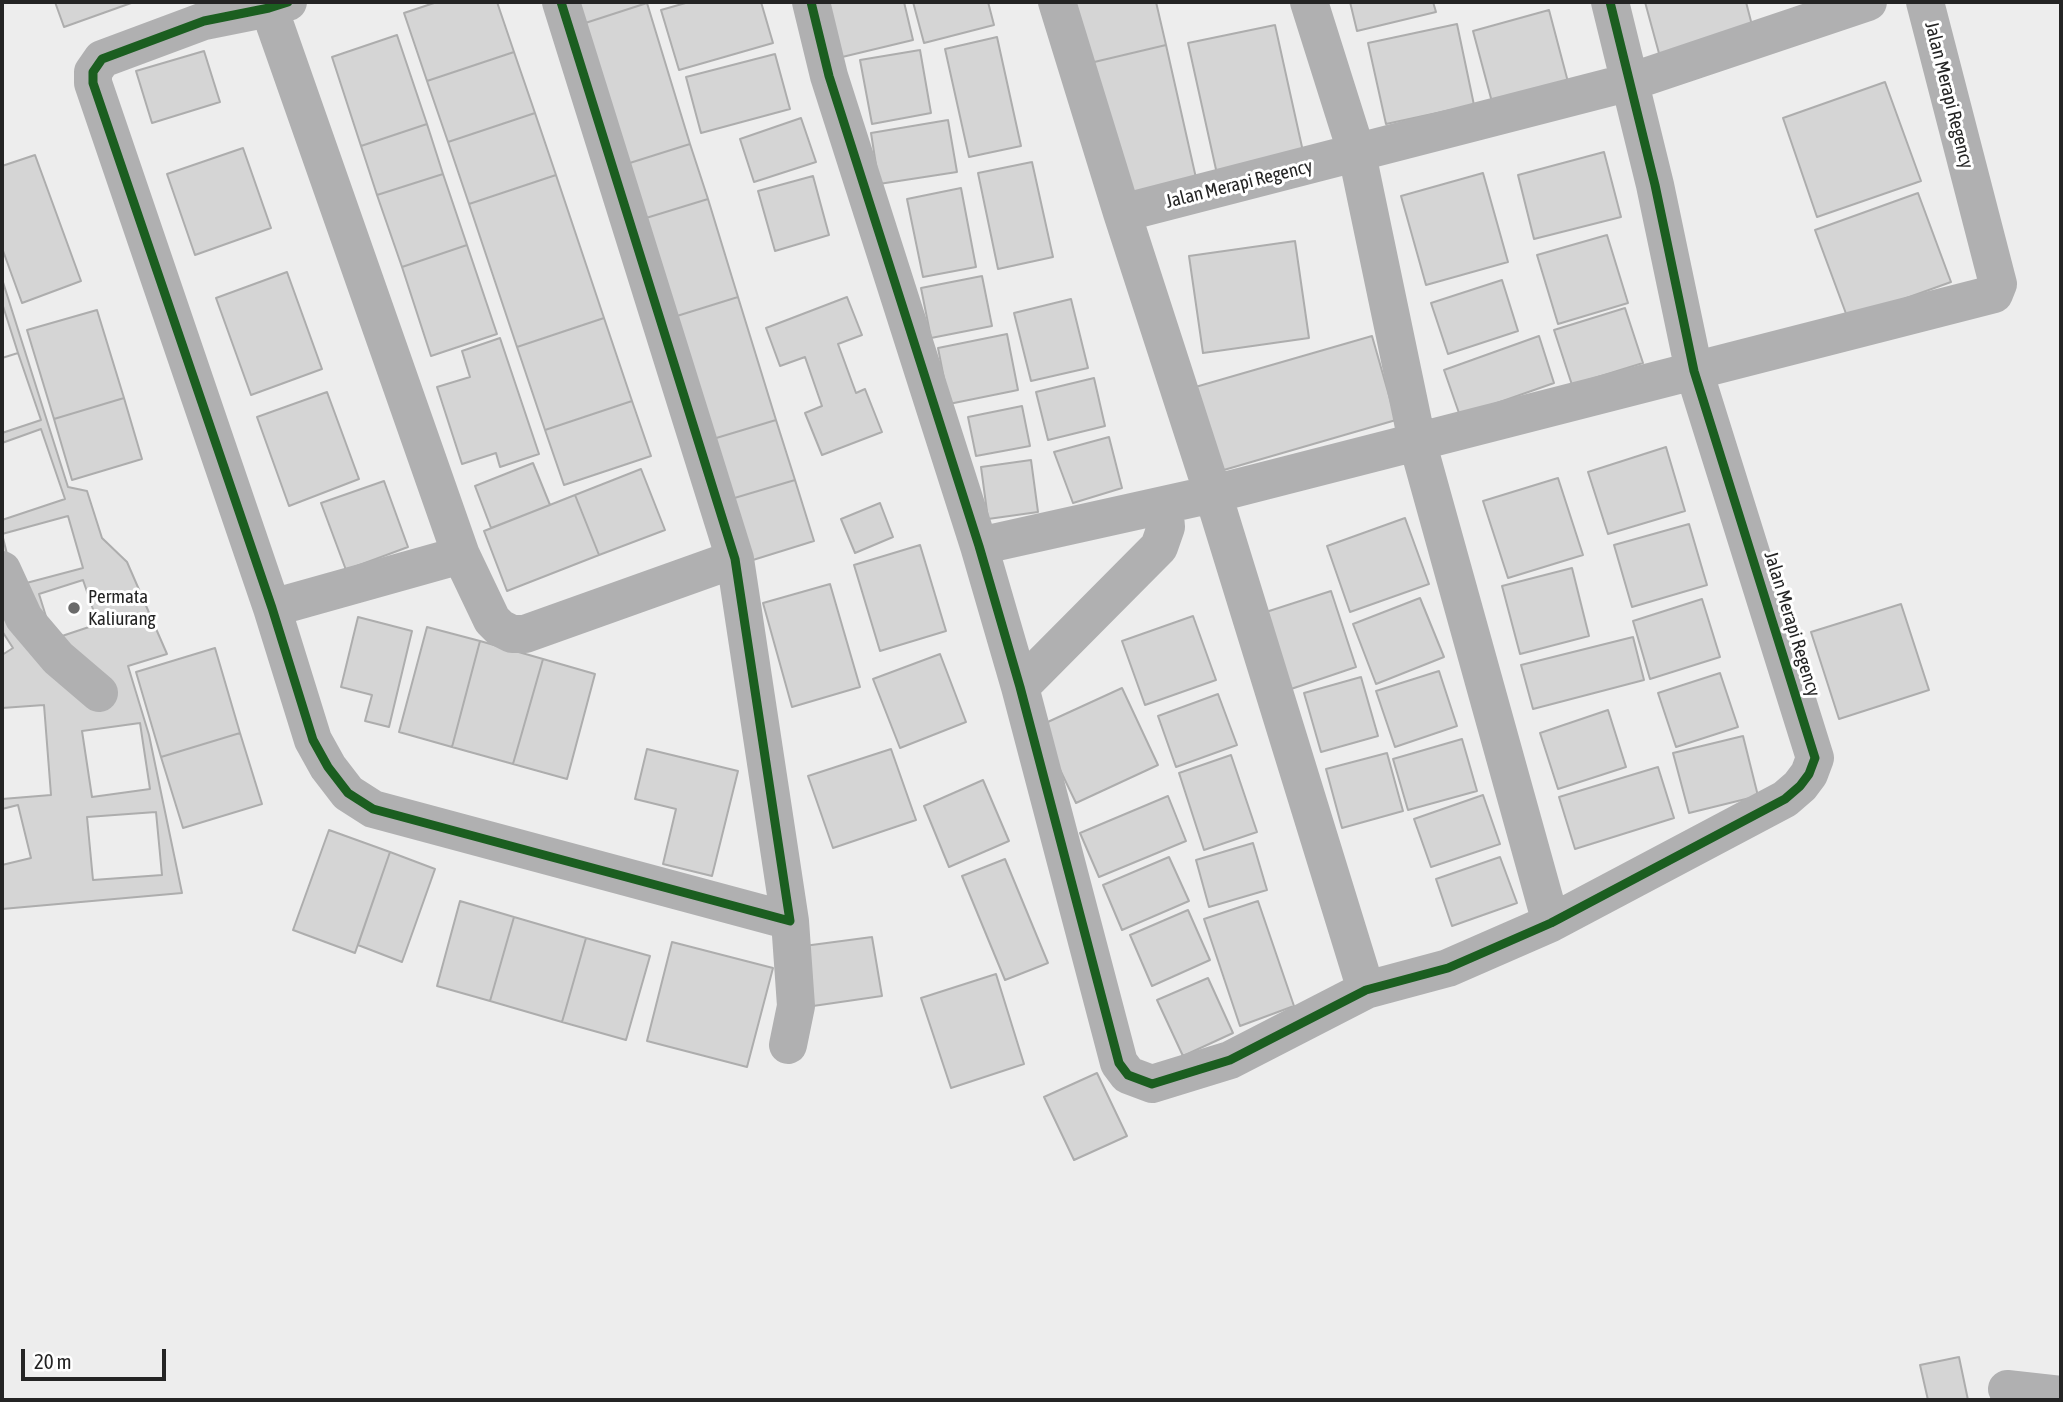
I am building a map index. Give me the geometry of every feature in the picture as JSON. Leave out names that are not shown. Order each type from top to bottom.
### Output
[{"type":"street","points":[[561,2],[735,559],[790,921],[796,1006],[788,1045]]},
{"type":"street","name":"Jalan Merapi Regency","points":[[811,2],[829,76],[979,546],[1020,687],[1119,1063],[1128,1075],[1152,1084],[1230,1060],[1366,990],[1448,968],[1551,923],[1785,799],[1809,774],[1815,758],[1694,371],[1655,185],[1611,2]]},
{"type":"street","points":[[1057,2],[1366,990]]},
{"type":"street","points":[[1309,2],[1357,154],[1417,441],[1551,923]]},
{"type":"street","name":"Jalan Merapi Regency","points":[[1122,214],[1630,82],[1868,2]]},
{"type":"street","name":"Jalan Merapi Regency","points":[[979,546],[1213,494],[1994,294],[1998,284],[1925,2]]},
{"type":"street","points":[[735,559],[525,634],[512,634],[500,628],[492,620],[461,555],[279,5],[201,11],[102,59],[93,72],[93,83],[272,608],[313,740],[348,793],[373,809],[790,921]]},
{"type":"street","points":[[1020,687],[1159,547],[1166,527],[1164,505]]},
{"type":"street","points":[[272,608],[461,555]]},
{"type":"street","points":[[2,570],[24,618],[58,658],[99,693]]},
{"type":"street","points":[[2007,1389],[2061,1395]]},
{"type":"building","points":[[55,2],[134,2],[64,27]]},
{"type":"building","points":[[437,2],[497,2],[514,52],[427,81],[404,13]]},
{"type":"building","points":[[565,2],[646,2],[647,3],[573,27]]},
{"type":"building","points":[[689,2],[761,2],[773,43],[679,70],[661,10]]},
{"type":"building","points":[[825,2],[904,2],[913,40],[838,58]]},
{"type":"building","points":[[913,2],[988,2],[994,25],[924,43]]},
{"type":"building","points":[[1075,2],[1156,2],[1166,45],[1090,63]]},
{"type":"building","points":[[1350,2],[1433,2],[1436,12],[1357,31]]},
{"type":"building","points":[[1645,2],[1746,2],[1754,33],[1660,57]]},
{"type":"building","points":[[647,3],[690,144],[617,167],[573,27]]},
{"type":"building","points":[[1549,10],[1568,82],[1492,102],[1473,31]]},
{"type":"building","points":[[1457,24],[1474,105],[1386,124],[1368,43]]},
{"type":"building","points":[[1275,25],[1304,156],[1217,174],[1188,43]]},
{"type":"building","points":[[397,35],[427,124],[361,146],[332,57]]},
{"type":"building","points":[[997,37],[1021,146],[969,157],[945,49]]},
{"type":"building","points":[[1166,45],[1196,178],[1120,195],[1090,63]]},
{"type":"building","points":[[920,50],[931,113],[872,124],[860,60]]},
{"type":"building","points":[[204,51],[220,102],[152,123],[136,71]]},
{"type":"building","points":[[514,52],[535,113],[448,142],[427,81]]},
{"type":"building","points":[[775,54],[790,109],[701,133],[686,77]]},
{"type":"building","points":[[1885,82],[1921,181],[1817,217],[1783,118]]},
{"type":"building","points":[[535,113],[556,175],[469,204],[448,142]]},
{"type":"building","points":[[801,118],[816,162],[754,182],[740,139]]},
{"type":"building","points":[[948,120],[957,172],[879,184],[871,133]]},
{"type":"building","points":[[427,124],[443,174],[377,195],[361,146]]},
{"type":"building","points":[[690,144],[708,199],[633,222],[617,167]]},
{"type":"building","points":[[243,148],[271,228],[195,255],[167,174]]},
{"type":"building","points":[[1604,152],[1621,217],[1534,239],[1518,175]]},
{"type":"building","points":[[35,155],[81,281],[22,303],[2,248],[2,166]]},
{"type":"building","points":[[1032,162],[1053,257],[998,269],[978,173]]},
{"type":"building","points":[[1483,173],[1508,262],[1426,285],[1401,196]]},
{"type":"building","points":[[443,174],[467,245],[402,267],[377,195]]},
{"type":"building","points":[[556,175],[604,318],[517,347],[469,204]]},
{"type":"building","points":[[813,176],[829,235],[775,251],[758,191]]},
{"type":"building","points":[[961,188],[976,267],[923,277],[907,199]]},
{"type":"building","points":[[1918,193],[1951,282],[1848,319],[1815,230]]},
{"type":"building","points":[[708,199],[738,297],[664,320],[633,222]]},
{"type":"building","points":[[1607,235],[1628,303],[1558,324],[1537,255]]},
{"type":"building","points":[[1295,241],[1309,338],[1203,353],[1189,256]]},
{"type":"building","points":[[467,245],[497,334],[431,356],[402,267]]},
{"type":"building","points":[[287,272],[322,369],[251,395],[216,298]]},
{"type":"building","points":[[982,276],[992,326],[931,338],[921,288]]},
{"type":"building","name":"Permata Kaliurang","points":[[2,279],[68,487],[87,491],[102,538],[127,562],[167,654],[128,666],[149,735],[182,893],[2,909]]},
{"type":"building","points":[[1502,280],[1518,331],[1448,354],[1431,303]]},
{"type":"building","points":[[738,297],[776,420],[703,442],[664,320]]},
{"type":"building","points":[[847,297],[862,335],[838,344],[856,393],[865,389],[882,432],[822,455],[805,413],[822,406],[805,357],[780,366],[766,328]]},
{"type":"building","points":[[1071,299],[1088,368],[1031,381],[1014,313]]},
{"type":"building","points":[[2,303],[18,353],[2,358]]},
{"type":"building","points":[[1625,308],[1643,363],[1572,385],[1554,330]]},
{"type":"building","points":[[97,310],[124,398],[54,419],[27,330]]},
{"type":"building","points":[[604,318],[632,401],[545,430],[517,347]]},
{"type":"building","points":[[1007,334],[1018,390],[949,404],[938,348]]},
{"type":"building","points":[[1372,336],[1396,420],[1210,474],[1185,390]]},
{"type":"building","points":[[1539,336],[1554,383],[1460,416],[1444,370]]},
{"type":"building","points":[[500,338],[539,454],[500,467],[496,453],[462,464],[437,387],[470,377],[462,351]]},
{"type":"building","points":[[18,353],[41,420],[2,433],[2,358]]},
{"type":"building","points":[[1094,378],[1105,426],[1048,440],[1036,392]]},
{"type":"building","points":[[327,392],[359,479],[289,506],[257,417]]},
{"type":"building","points":[[124,398],[142,459],[72,480],[54,419]]},
{"type":"building","points":[[632,401],[651,456],[564,485],[545,430]]},
{"type":"building","points":[[1022,406],[1030,446],[976,456],[968,417]]},
{"type":"building","points":[[776,420],[795,480],[721,502],[703,442]]},
{"type":"building","points":[[41,429],[65,499],[2,520],[2,443]]},
{"type":"building","points":[[1109,437],[1122,488],[1073,503],[1054,452]]},
{"type":"building","points":[[1666,447],[1685,511],[1608,534],[1588,472]]},
{"type":"building","points":[[1031,460],[1038,512],[988,519],[981,467]]},
{"type":"building","points":[[533,463],[550,505],[491,528],[475,486]]},
{"type":"building","points":[[641,469],[665,530],[599,555],[575,495]]},
{"type":"building","points":[[1558,478],[1583,555],[1508,578],[1483,501]]},
{"type":"building","points":[[795,480],[814,541],[740,564],[721,502]]},
{"type":"building","points":[[384,481],[408,547],[346,570],[321,503]]},
{"type":"building","points":[[575,495],[599,555],[507,591],[484,531]]},
{"type":"building","points":[[880,503],[893,537],[855,553],[841,519]]},
{"type":"building","points":[[68,516],[83,568],[15,586],[2,534]]},
{"type":"building","points":[[1405,518],[1429,584],[1350,612],[1327,546]]},
{"type":"building","points":[[1689,524],[1707,585],[1632,607],[1614,545]]},
{"type":"building","points":[[920,545],[946,631],[880,651],[854,565]]},
{"type":"building","points":[[1572,568],[1589,636],[1520,654],[1502,586]]},
{"type":"building","points":[[83,580],[98,624],[53,639],[39,594]]},
{"type":"building","points":[[830,584],[860,687],[792,707],[763,603]]},
{"type":"building","points":[[1331,591],[1356,667],[1291,689],[1266,612]]},
{"type":"building","points":[[1420,598],[1444,657],[1376,684],[1353,624]]},
{"type":"building","points":[[1702,599],[1720,657],[1650,679],[1633,621]]},
{"type":"building","points":[[1901,604],[1929,690],[1839,719],[1811,632]]},
{"type":"building","points":[[1193,616],[1216,680],[1145,705],[1122,641]]},
{"type":"building","points":[[358,617],[412,631],[389,727],[365,721],[372,695],[341,687]]},
{"type":"building","points":[[427,627],[480,641],[452,747],[399,732]]},
{"type":"building","points":[[2,631],[13,648],[2,655]]},
{"type":"building","points":[[1633,637],[1644,680],[1533,709],[1521,665]]},
{"type":"building","points":[[480,641],[543,659],[513,764],[452,747]]},
{"type":"building","points":[[215,648],[240,733],[161,757],[136,672]]},
{"type":"building","points":[[940,654],[966,722],[900,748],[873,679]]},
{"type":"building","points":[[543,659],[595,674],[567,779],[513,764]]},
{"type":"building","points":[[1439,671],[1457,726],[1395,747],[1376,691]]},
{"type":"building","points":[[1720,673],[1738,727],[1676,747],[1658,693]]},
{"type":"building","points":[[1361,677],[1378,736],[1321,752],[1304,693]]},
{"type":"building","points":[[1122,688],[1158,765],[1076,803],[1039,726]]},
{"type":"building","points":[[1218,694],[1237,745],[1176,767],[1158,716]]},
{"type":"building","points":[[44,705],[51,795],[2,799],[2,708]]},
{"type":"building","points":[[1608,710],[1626,767],[1558,789],[1540,733]]},
{"type":"building","points":[[140,723],[150,789],[92,797],[82,731]]},
{"type":"building","points":[[240,733],[262,804],[183,828],[161,757]]},
{"type":"building","points":[[1743,736],[1758,796],[1689,813],[1673,753]]},
{"type":"building","points":[[1462,739],[1477,791],[1408,810],[1393,759]]},
{"type":"building","points":[[647,749],[738,771],[712,876],[663,864],[676,809],[635,799]]},
{"type":"building","points":[[891,749],[916,820],[833,848],[808,776]]},
{"type":"building","points":[[1387,753],[1403,811],[1342,828],[1326,769]]},
{"type":"building","points":[[1231,755],[1257,832],[1204,850],[1179,773]]},
{"type":"building","points":[[1658,767],[1674,818],[1575,849],[1559,797]]},
{"type":"building","points":[[983,780],[1009,841],[949,867],[924,806]]},
{"type":"building","points":[[1483,795],[1500,844],[1431,867],[1414,819]]},
{"type":"building","points":[[1168,796],[1186,841],[1099,877],[1080,833]]},
{"type":"building","points":[[18,805],[31,858],[2,865],[2,809]]},
{"type":"building","points":[[156,812],[162,875],[93,880],[87,817]]},
{"type":"building","points":[[329,830],[390,852],[355,953],[293,930]]},
{"type":"building","points":[[1253,843],[1267,890],[1209,907],[1196,860]]},
{"type":"building","points":[[390,852],[435,869],[402,962],[358,945]]},
{"type":"building","points":[[1169,857],[1189,901],[1122,930],[1103,885]]},
{"type":"building","points":[[1500,857],[1517,903],[1452,926],[1436,879]]},
{"type":"building","points":[[1005,859],[1048,963],[1005,980],[962,876]]},
{"type":"building","points":[[460,901],[514,917],[490,1001],[437,986]]},
{"type":"building","points":[[1258,901],[1294,1006],[1240,1026],[1204,919]]},
{"type":"building","points":[[1188,910],[1210,960],[1152,986],[1130,935]]},
{"type":"building","points":[[514,917],[586,938],[562,1022],[490,1001]]},
{"type":"building","points":[[872,937],[882,996],[813,1006],[804,946]]},
{"type":"building","points":[[586,938],[650,956],[626,1040],[562,1022]]},
{"type":"building","points":[[672,942],[773,968],[747,1067],[647,1041]]},
{"type":"building","points":[[996,974],[1024,1064],[951,1088],[921,998]]},
{"type":"building","points":[[1208,978],[1233,1033],[1183,1056],[1157,1000]]},
{"type":"building","points":[[1097,1073],[1127,1136],[1074,1160],[1044,1097]]},
{"type":"building","points":[[1959,1357],[1968,1400],[1928,1400],[1920,1365]]},
{"type":"cycle path","points":[[288,2],[204,21],[102,59],[93,72],[93,83],[272,608],[313,740],[328,767],[348,793],[373,809],[790,921],[735,559],[561,2]]},
{"type":"cycle path","points":[[811,2],[829,76],[979,546],[1020,687],[1119,1063],[1128,1075],[1152,1084],[1230,1060],[1366,990],[1448,968],[1551,923],[1785,799],[1809,774],[1815,758],[1694,371],[1655,185],[1610,2]]},
{"type":"place","name":"Permata Kaliurang","points":[[74,608]]}]
